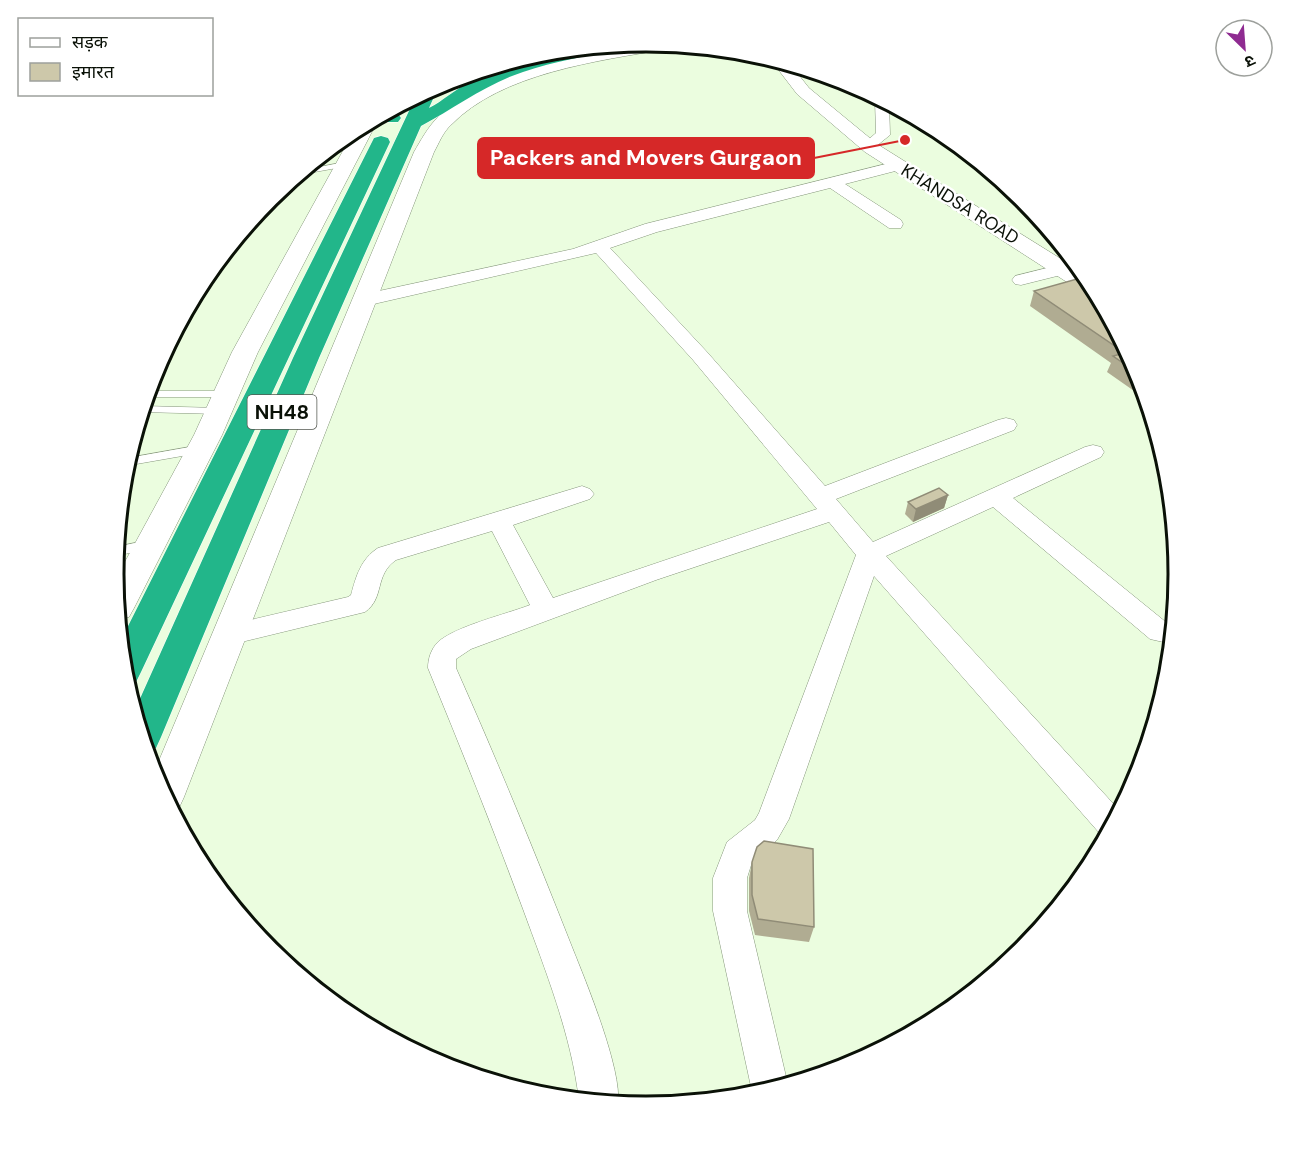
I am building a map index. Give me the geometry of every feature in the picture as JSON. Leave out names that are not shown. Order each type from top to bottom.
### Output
[{"type":"highway","points":[[398,115],[442,108],[472,88],[514,69]]},
{"type":"highway","name":"NH48","points":[[130,657],[391,119]]},
{"type":"highway","name":"NH48","points":[[147,726],[306,358],[391,119]]},
{"type":"main road","points":[[169,785],[424,152],[444,121],[484,93],[529,76],[611,54]]},
{"type":"main road","points":[[125,594],[201,448],[245,352],[345,164],[387,121]]},
{"type":"street","name":"KHANDSA ROAD","points":[[789,72],[803,91],[868,145],[1074,277]]},
{"type":"street","points":[[868,145],[883,135],[882,109]]},
{"type":"street","points":[[365,300],[600,247],[640,231],[898,165]]},
{"type":"street","points":[[832,182],[895,224]]},
{"type":"street","points":[[600,247],[700,356],[869,554],[1107,819]]},
{"type":"street","points":[[1022,280],[1063,269]]},
{"type":"street","points":[[598,1094],[585,1032],[503,810],[441,663],[444,652],[450,647],[546,610],[826,505],[1006,425]]},
{"type":"street","points":[[768,1082],[730,910],[730,878],[739,853],[766,830],[773,819],[869,554],[1093,452]]},
{"type":"street","points":[[230,635],[356,605],[363,600],[370,569],[377,559],[387,554],[582,495]]},
{"type":"street","points":[[995,496],[1160,632],[1165,633]]},
{"type":"street","points":[[499,521],[546,610]]},
{"type":"lane","points":[[317,170],[345,164]]},
{"type":"lane","points":[[156,395],[222,402]]},
{"type":"lane","points":[[152,408],[222,402]]},
{"type":"lane","points":[[137,460],[201,448]]},
{"type":"lane","points":[[125,550],[150,545]]},
{"type":"building","points":[[1076,279],[1115,346],[1034,291]]},
{"type":"building","points":[[1119,355],[1122,362],[1113,356]]},
{"type":"building","points":[[939,488],[948,495],[916,509],[908,502]]},
{"type":"building","points":[[764,841],[813,849],[814,927],[758,919],[752,895],[752,862],[757,847]]},
{"type":"place","name":"Packers and Movers Gurgaon","points":[[905,140]]}]
